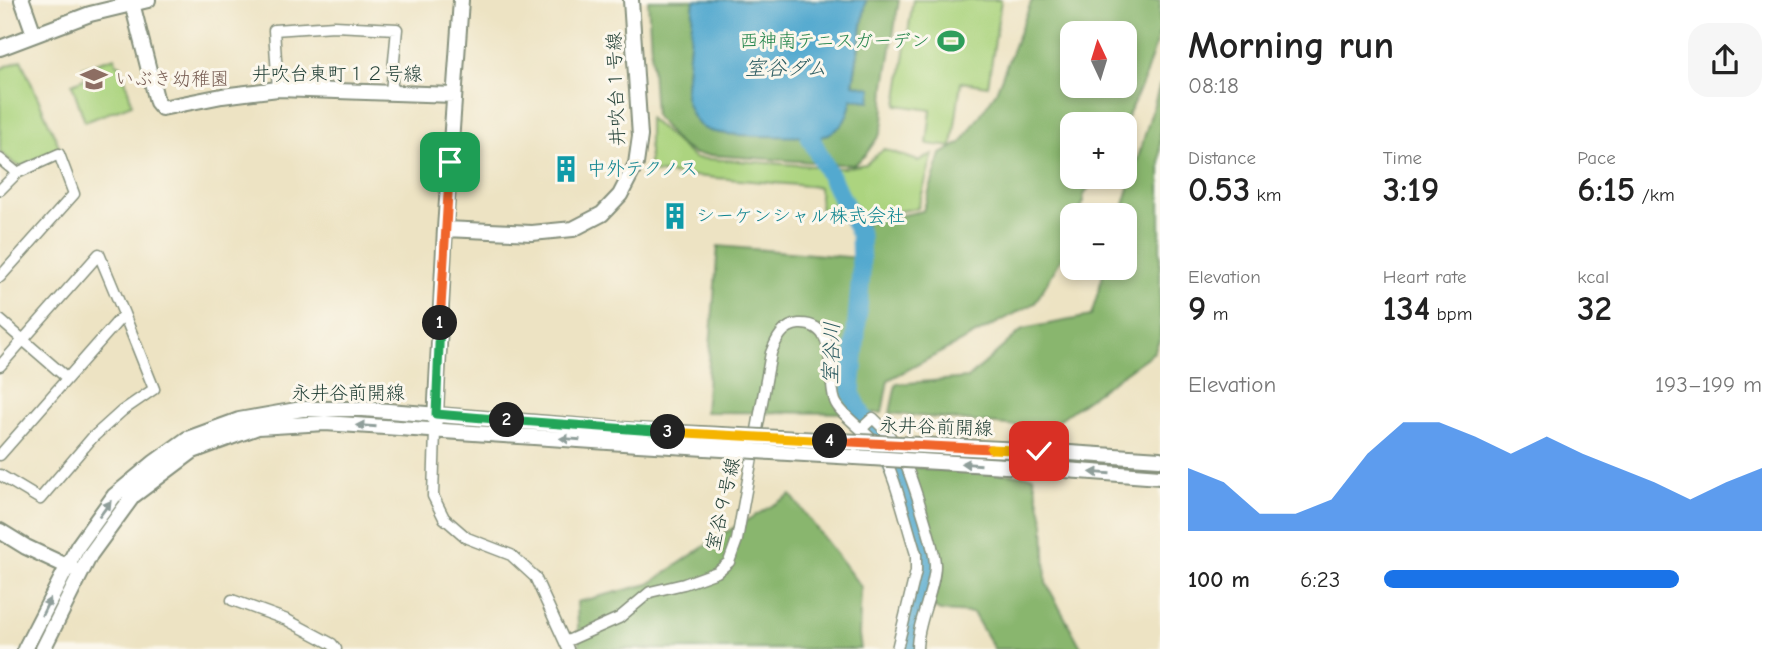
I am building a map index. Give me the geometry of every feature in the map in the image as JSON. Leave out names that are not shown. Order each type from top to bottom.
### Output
[{"type":"street","points":[[22,0],[34,34]]},
{"type":"street","points":[[0,48],[90,14],[148,0]]},
{"type":"street","points":[[461,0],[445,229],[433,496],[443,518],[467,538],[511,555],[535,578],[566,645]]},
{"type":"street","name":"井吹台１号線","points":[[445,229],[532,233],[573,229],[602,214],[620,195],[636,164],[640,136],[631,0]]},
{"type":"street","name":"井吹台東町１２号線","points":[[132,3],[157,102],[162,108],[222,96],[278,89],[454,95]]},
{"type":"street","points":[[278,89],[274,30],[334,26],[397,29],[391,92]]},
{"type":"street","points":[[0,190],[17,173],[59,155],[74,194],[0,277]]},
{"type":"street","points":[[0,159],[17,173]]},
{"type":"street","points":[[0,366],[99,254],[154,389],[122,411],[92,438],[40,499],[0,475]]},
{"type":"street","points":[[0,455],[124,314]]},
{"type":"street","points":[[0,320],[67,378]]},
{"type":"street","name":"室谷９号線","points":[[566,645],[619,618],[650,592],[717,572],[729,562],[737,540],[771,353],[777,337],[792,325],[807,324],[820,330],[828,343],[835,403],[879,448],[890,473],[916,554],[916,572],[897,649]]},
{"type":"street","name":"永井谷前開線","points":[[25,649],[78,546],[114,496],[187,439],[239,420],[302,409],[363,409],[436,414],[639,437],[1160,477]]},
{"type":"street","points":[[861,429],[873,418],[901,453],[931,542],[935,565],[917,636],[917,649]]},
{"type":"street","name":"永井谷前開線","points":[[43,649],[90,555],[133,496],[194,451],[258,427],[325,423],[435,431],[1039,451],[1160,459]]},
{"type":"street","points":[[0,531],[26,547],[82,573]]},
{"type":"street","points":[[232,600],[287,620],[332,644],[336,649]]},
{"type":"green space","points":[[648,0],[694,0],[685,96],[725,133],[821,137],[851,99],[870,101],[853,85],[866,0],[899,0],[880,134],[866,154],[854,165],[694,154],[679,144],[655,116]]},
{"type":"green space","name":"西神南テニスガーデン","points":[[913,0],[1001,0],[988,86],[961,82],[952,147],[927,144],[931,110],[897,105]]},
{"type":"green space","points":[[1032,0],[1160,0],[1160,31],[1138,93],[1138,21],[1060,21],[1060,98],[1136,98],[1129,112],[1060,112],[1060,189],[1088,189],[1082,203],[1060,203],[1060,261],[1035,303],[888,380],[882,413],[705,412],[718,246],[859,258],[867,222],[923,211],[941,154],[961,143],[996,92]]},
{"type":"green space","points":[[115,57],[116,63],[121,65],[132,104],[85,122],[72,84],[86,78],[83,67]]},
{"type":"green space","points":[[21,60],[60,148],[23,166],[16,165],[0,152],[0,69]]},
{"type":"green space","points":[[1160,84],[1160,338],[1154,352],[1046,429],[890,413],[896,384],[968,378],[1023,329],[1091,316],[1102,280],[1137,280],[1137,203],[1125,203],[1129,189],[1137,189],[1137,161]]},
{"type":"green space","points":[[649,118],[694,158],[843,168],[866,164],[884,149],[918,161],[933,154],[918,208],[869,216],[821,213],[819,187],[649,172]]},
{"type":"green space","points":[[910,467],[1033,476],[1044,523],[1046,583],[1082,649],[994,649],[973,613],[940,611],[933,607],[932,599],[942,561]]},
{"type":"green space","points":[[791,495],[861,587],[861,649],[579,649],[577,602],[649,584],[721,535]]},
{"type":"water","name":"室谷ダム","points":[[694,0],[866,0],[853,84],[872,88],[870,101],[852,99],[843,123],[821,137],[743,135],[705,129],[694,119],[685,96]]},
{"type":"waterway","name":"室谷川","points":[[810,137],[860,234],[861,273],[851,393],[863,418],[875,431],[904,489],[916,522],[927,567],[910,629],[909,649]]},
{"type":"place","name":"西神南テニスガーデン","points":[[951,41]]},
{"type":"place","name":"いぶき幼稚園","points":[[94,79]]},
{"type":"place","name":"中外テクノス","points":[[566,169]]},
{"type":"place","name":"シーケンシャル株式会社","points":[[675,216]]},
{"type":"route","points":[[450,162],[436,414],[640,431],[1039,451]]}]
